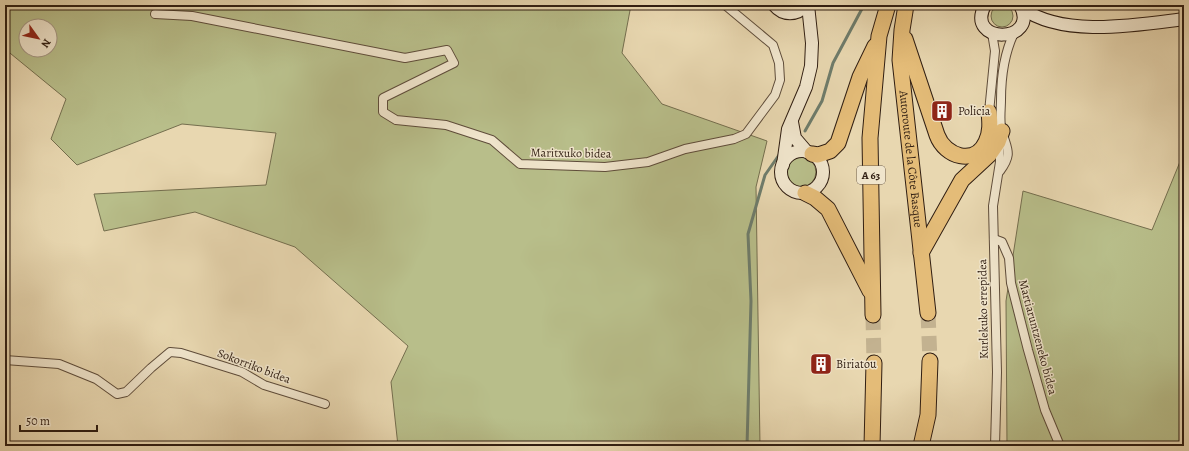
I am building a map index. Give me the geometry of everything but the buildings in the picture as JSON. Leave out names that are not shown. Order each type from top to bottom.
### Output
[{"type":"highway","name":"A 63","points":[[873,315],[870,138],[879,36],[888,5]]},
{"type":"highway","name":"Autoroute de la Côte Basque","points":[[906,5],[902,30],[900,60],[928,313]]},
{"type":"highway","points":[[902,30],[937,135],[943,147],[954,155],[962,156],[982,150],[990,131],[989,112]]},
{"type":"highway","points":[[810,153],[824,154],[830,151],[838,143],[860,77],[879,36]]},
{"type":"highway","points":[[921,253],[962,180],[989,155],[1000,135]]},
{"type":"highway","points":[[805,193],[815,198],[828,209],[872,295]]},
{"type":"highway","points":[[920,446],[928,415],[930,361]]},
{"type":"highway","points":[[872,446],[874,363]]},
{"type":"street","name":"Maritxuko bidea","points":[[154,14],[192,16],[405,58],[447,50],[454,63],[383,98],[384,112],[396,120],[446,125],[492,140],[520,164],[605,167],[648,162],[685,149],[734,139],[746,134],[764,110],[775,95],[780,80],[779,63],[772,45],[725,5]]},
{"type":"street","points":[[792,14],[800,11],[807,5]]},
{"type":"street","points":[[792,118],[795,138],[821,163],[823,176],[816,187],[805,193],[795,192],[785,185],[781,175],[785,141],[792,118],[810,77],[812,55],[811,32],[807,5]]},
{"type":"street","points":[[773,6],[782,12],[792,14],[811,32]]},
{"type":"street","points":[[1021,6],[1046,21]]},
{"type":"street","points":[[1000,135],[1001,98],[1007,51],[1023,18],[1021,6]]},
{"type":"street","points":[[982,8],[984,25],[992,33],[1003,36],[1046,21],[1082,25],[1120,26],[1184,19]]},
{"type":"street","points":[[992,33],[995,51],[989,112],[1000,135]]},
{"type":"street","name":"Kurlekuko errepidea","points":[[995,446],[997,372],[993,206],[999,172],[1001,149],[1000,135]]},
{"type":"street","points":[[782,165],[790,155],[795,152],[810,153]]},
{"type":"street","name":"Martiaruntzeneko bidea","points":[[994,239],[1002,242],[1009,258],[1011,283],[1028,350],[1045,410],[1060,446]]},
{"type":"street","name":"Sokorriko bidea","points":[[5,360],[59,364],[96,379],[117,394],[126,392],[170,352],[181,353],[242,372],[264,385],[325,404]]},
{"type":"green space","points":[[5,5],[631,5],[622,53],[662,104],[767,141],[756,187],[760,446],[398,446],[391,382],[408,346],[295,247],[195,212],[104,231],[94,194],[266,185],[276,133],[182,124],[77,165],[51,139],[66,99],[5,49]]},
{"type":"green space","points":[[1002,5],[1010,8],[1013,16],[1010,24],[1002,27],[994,24],[991,16],[994,8]]},
{"type":"green space","points":[[1184,152],[1184,446],[1007,446],[1006,301],[1023,191],[1152,230]]},
{"type":"green space","points":[[801,157],[812,161],[816,172],[812,183],[801,187],[790,183],[786,172],[790,161]]},
{"type":"waterway","points":[[805,131],[822,101],[833,63],[864,5]]},
{"type":"waterway","points":[[747,446],[751,301],[748,234],[765,175],[779,155]]},
{"type":"tunnel","points":[[928,313],[930,361]]},
{"type":"tunnel","points":[[873,315],[874,363]]},
{"type":"place","name":"Policia","points":[[942,111]]},
{"type":"place","name":"Biriatou","points":[[821,364]]}]
